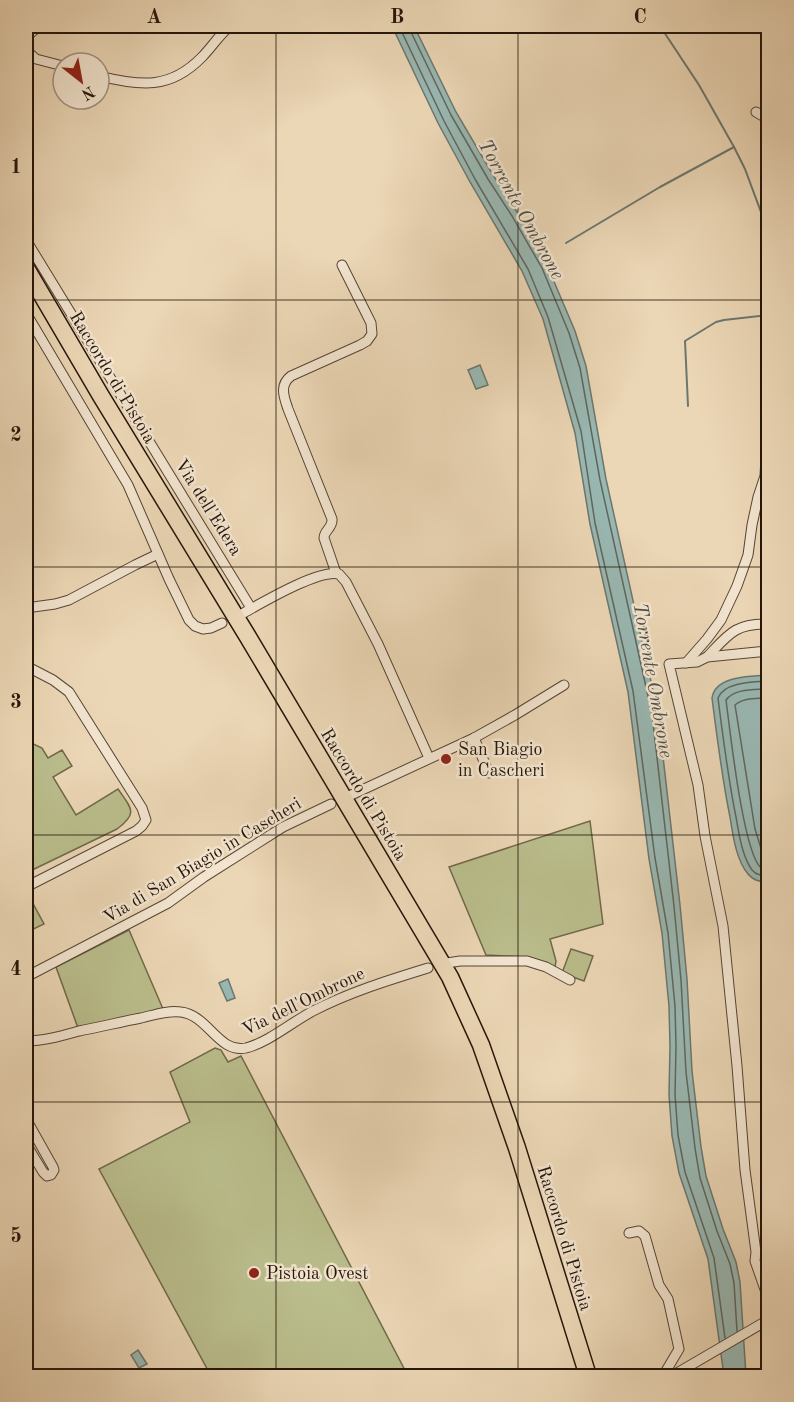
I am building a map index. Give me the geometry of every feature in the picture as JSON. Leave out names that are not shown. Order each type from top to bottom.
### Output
[{"type":"highway","name":"Raccordo di Pistoia","points":[[26,268],[450,977],[473,1024],[492,1076],[524,1170],[588,1377]]},
{"type":"highway","name":"Raccordo di Pistoia","points":[[26,286],[441,980],[465,1030],[481,1072],[578,1377]]},
{"type":"street","points":[[26,37],[39,26]]},
{"type":"street","points":[[111,78],[141,83],[165,81],[181,74],[196,62],[230,26]]},
{"type":"street","points":[[26,50],[36,59],[51,63]]},
{"type":"street","points":[[756,112],[768,119]]},
{"type":"street","name":"Via dell'Edera","points":[[26,240],[251,608]]},
{"type":"street","points":[[336,573],[324,538],[332,525],[332,519],[288,409],[283,386],[287,378],[360,345],[372,334],[370,323],[342,265]]},
{"type":"street","points":[[26,313],[128,485],[179,602],[191,623],[203,629],[222,623]]},
{"type":"street","points":[[686,663],[721,621],[748,555],[757,502],[765,476],[768,419]]},
{"type":"street","points":[[26,608],[69,600],[158,554]]},
{"type":"street","points":[[240,615],[292,586],[325,574],[341,575],[373,635],[429,758]]},
{"type":"street","points":[[768,624],[746,625],[738,628],[700,661],[669,664],[698,785],[705,836],[723,926],[745,1170],[756,1252],[755,1262],[768,1298]]},
{"type":"street","points":[[707,657],[768,651]]},
{"type":"street","points":[[26,666],[53,680],[69,692],[142,808],[146,820],[136,831],[26,887]]},
{"type":"street","points":[[349,796],[474,738],[515,716],[564,685]]},
{"type":"street","points":[[474,738],[489,773]]},
{"type":"street","name":"Via di San Biagio in Cascheri","points":[[26,977],[168,903],[204,877],[283,827],[331,804]]},
{"type":"street","points":[[447,963],[527,961],[546,967],[570,980]]},
{"type":"street","name":"Via dell'Ombrone","points":[[26,1041],[45,1040],[177,1011],[202,1021],[228,1046],[234,1049],[243,1048],[260,1042],[327,1004],[372,985],[428,968]]},
{"type":"street","points":[[26,1144],[44,1174],[51,1175],[54,1171],[53,1167],[27,1126]]},
{"type":"street","points":[[629,1233],[639,1231],[645,1236],[659,1285],[668,1299],[680,1349],[663,1377]]},
{"type":"street","points":[[672,1377],[768,1320]]},
{"type":"green space","points":[[29,742],[42,748],[48,758],[62,750],[72,766],[53,777],[76,815],[118,789],[131,810],[128,819],[117,829],[26,873],[26,749]]},
{"type":"green space","points":[[590,821],[603,924],[550,939],[556,961],[555,967],[527,957],[486,955],[449,867]]},
{"type":"green space","points":[[26,897],[44,924],[27,932],[29,936],[26,938]]},
{"type":"green space","points":[[129,930],[163,1009],[78,1028],[56,967]]},
{"type":"green space","points":[[571,949],[593,956],[584,981],[562,973]]},
{"type":"green space","name":"Pistoia Ovest","points":[[215,1048],[221,1050],[228,1062],[241,1056],[408,1376],[211,1376],[99,1169],[190,1122],[170,1072]]},
{"type":"water","points":[[392,26],[414,26],[456,112],[547,265],[575,331],[586,366],[606,479],[658,713],[680,905],[692,1071],[701,1147],[706,1176],[736,1262],[740,1282],[746,1376],[724,1376],[708,1259],[679,1173],[672,1136],[669,1095],[669,1006],[662,933],[649,859],[628,692],[590,524],[575,433],[543,319],[522,271],[438,123]]},
{"type":"water","points":[[480,365],[488,385],[476,389],[468,370]]},
{"type":"water","points":[[768,675],[768,881],[762,881],[755,880],[748,874],[736,847],[722,773],[712,698],[720,685],[727,681]]},
{"type":"water","points":[[228,979],[235,998],[227,1001],[219,983]]},
{"type":"water","points":[[138,1350],[147,1364],[139,1368],[131,1355]]},
{"type":"waterway","points":[[660,26],[699,85],[734,147],[745,169],[768,231]]},
{"type":"waterway","name":"Torrente Ombrone","points":[[566,243],[660,187],[734,147]]},
{"type":"waterway","points":[[688,406],[685,341],[716,322],[768,315]]},
{"type":"place","name":"San Biagio in Cascheri","points":[[446,759]]},
{"type":"place","name":"Pistoia Ovest","points":[[254,1273]]}]
